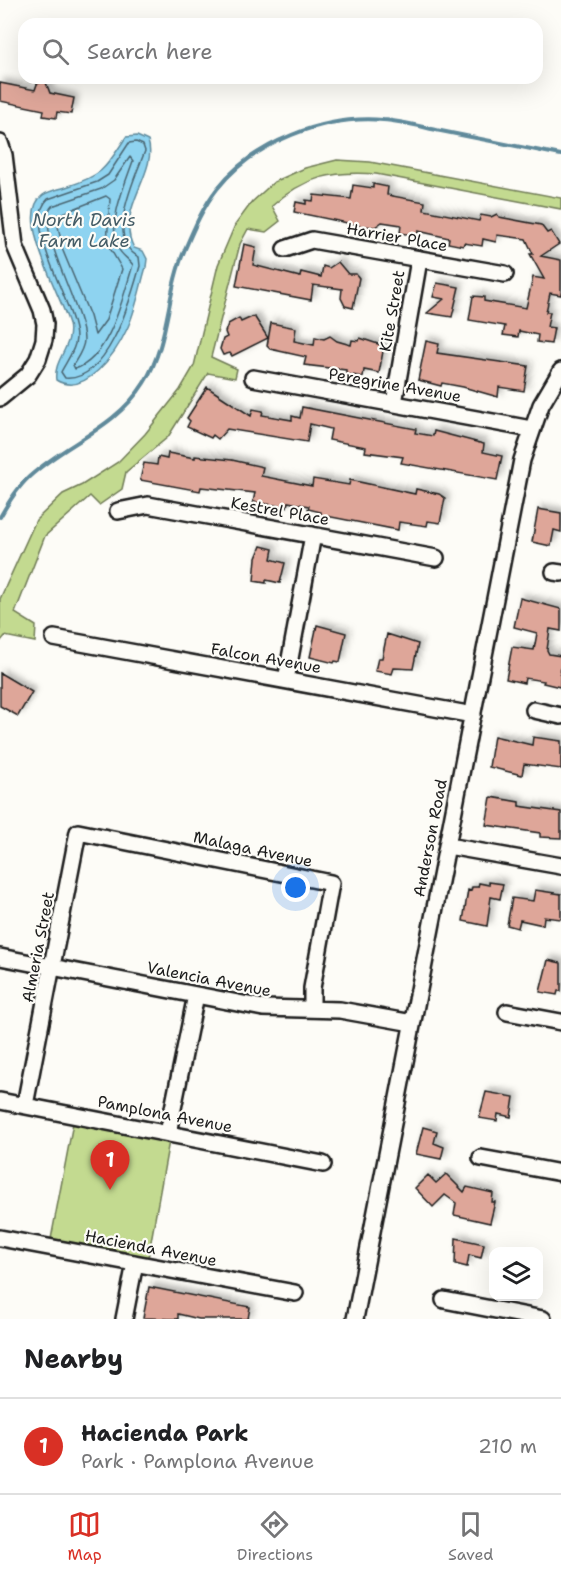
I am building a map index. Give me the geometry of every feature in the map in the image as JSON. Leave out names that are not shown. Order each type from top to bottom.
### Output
[{"type":"street","points":[[0,143],[15,246],[42,310],[45,324],[44,340],[38,359],[28,375],[0,398]]},
{"type":"street","name":"Harrier Place","points":[[285,249],[312,240],[505,274]]},
{"type":"street","name":"Kite Street","points":[[394,403],[419,260]]},
{"type":"street","name":"Anderson Road","points":[[355,1319],[522,460],[541,405],[561,371]]},
{"type":"street","name":"Peregrine Avenue","points":[[253,378],[531,429]]},
{"type":"street","name":"Kestrel Place","points":[[118,511],[148,505],[435,558]]},
{"type":"street","points":[[286,680],[313,535]]},
{"type":"street","name":"Falcon Avenue","points":[[54,638],[472,715]]},
{"type":"street","points":[[534,710],[561,716]]},
{"type":"street","name":"Almeria Street","points":[[25,1105],[78,832]]},
{"type":"street","name":"Malaga Avenue","points":[[78,832],[331,883],[312,988],[312,1009]]},
{"type":"street","points":[[448,846],[561,866]]},
{"type":"street","name":"Valencia Avenue","points":[[0,957],[263,1008],[340,1011],[412,1023]]},
{"type":"street","points":[[168,1133],[196,995]]},
{"type":"street","points":[[507,1012],[561,1022]]},
{"type":"street","name":"Pamplona Avenue","points":[[0,1101],[323,1164]]},
{"type":"street","points":[[481,1158],[561,1173]]},
{"type":"street","name":"Hacienda Avenue","points":[[0,1240],[296,1293]]},
{"type":"street","points":[[124,1319],[135,1263]]},
{"type":"street","points":[[444,1300],[543,1319]]},
{"type":"green space","points":[[337,160],[370,162],[561,198],[561,209],[361,173],[320,178],[284,196],[272,206],[280,221],[266,232],[248,229],[240,244],[211,357],[237,369],[235,378],[208,373],[168,437],[126,472],[122,489],[99,505],[90,496],[45,536],[15,613],[36,626],[35,642],[5,636],[0,642],[0,599],[36,520],[63,494],[118,462],[145,434],[180,390],[194,366],[218,265],[235,225],[252,202],[274,182],[305,168]]},
{"type":"green space","points":[[73,1123],[169,1141],[148,1258],[51,1239]]},
{"type":"water","name":"North Davis Farm Lake","points":[[137,136],[148,141],[150,153],[148,166],[129,220],[129,234],[134,248],[143,251],[147,259],[135,306],[122,339],[107,360],[88,378],[78,383],[67,384],[56,380],[56,372],[69,339],[69,324],[36,238],[33,220],[35,205],[46,193],[81,182],[98,173],[109,163],[126,137]]},
{"type":"building","points":[[0,83],[35,90],[37,84],[47,84],[50,93],[74,98],[71,114],[57,112],[56,118],[43,116],[44,110],[0,101]]},
{"type":"building","points":[[373,184],[388,187],[387,195],[425,202],[424,210],[479,221],[481,215],[491,217],[497,214],[499,217],[541,225],[547,233],[551,231],[559,244],[541,256],[561,260],[561,295],[550,293],[546,312],[550,312],[547,327],[554,328],[551,344],[537,342],[538,335],[519,331],[518,337],[503,335],[505,326],[469,320],[473,296],[484,297],[484,301],[526,308],[533,277],[544,279],[530,254],[533,254],[526,239],[497,235],[496,242],[483,239],[482,246],[464,243],[463,246],[448,243],[449,238],[418,231],[417,236],[400,233],[401,225],[382,222],[375,227],[362,226],[294,212],[296,202],[306,204],[306,200],[313,201],[314,195],[351,199],[353,185],[373,188]]},
{"type":"building","points":[[244,244],[256,247],[253,265],[300,277],[301,272],[321,277],[323,266],[329,268],[338,262],[348,274],[356,274],[359,278],[353,308],[345,306],[341,298],[342,289],[313,285],[311,300],[236,286]]},
{"type":"building","points":[[437,283],[459,287],[452,317],[427,313],[444,299],[433,297]]},
{"type":"building","points":[[254,316],[268,338],[232,356],[230,353],[223,355],[220,349],[223,339],[227,337],[225,332],[228,324],[239,318],[241,322]]},
{"type":"building","points":[[271,323],[296,328],[294,341],[314,345],[315,337],[324,339],[330,336],[337,341],[351,345],[352,340],[359,341],[360,338],[384,346],[379,373],[364,370],[363,377],[346,374],[346,370],[304,365],[306,357],[270,349],[267,346]]},
{"type":"building","points":[[426,341],[439,344],[437,353],[528,366],[524,391],[499,387],[498,397],[463,387],[442,383],[441,386],[418,380]]},
{"type":"building","points":[[207,387],[251,416],[253,409],[263,411],[262,415],[292,420],[292,416],[300,418],[302,407],[416,429],[415,433],[433,436],[434,431],[484,444],[483,452],[502,456],[497,480],[401,463],[403,457],[365,452],[366,447],[329,440],[331,429],[310,424],[307,442],[227,429],[218,439],[213,435],[211,438],[187,427],[190,421],[187,418]]},
{"type":"building","points":[[168,453],[195,458],[195,456],[232,460],[263,467],[261,476],[312,486],[313,479],[349,485],[350,480],[415,494],[416,489],[439,494],[445,498],[440,523],[428,521],[427,526],[399,522],[398,530],[321,515],[321,512],[308,509],[309,506],[288,502],[287,507],[253,502],[255,493],[201,487],[200,491],[140,480],[144,463],[157,465],[158,457],[167,459]]},
{"type":"building","points":[[538,509],[561,513],[561,532],[554,530],[551,546],[532,542]]},
{"type":"building","points":[[261,546],[273,549],[271,559],[285,563],[280,583],[266,580],[266,583],[254,581],[256,558]]},
{"type":"building","points":[[520,598],[561,609],[561,631],[550,629],[547,650],[549,654],[561,656],[560,687],[543,683],[544,681],[525,678],[524,683],[506,679],[512,647],[534,650],[537,633],[514,627]]},
{"type":"building","points":[[317,625],[346,633],[340,662],[335,661],[334,663],[310,657]]},
{"type":"building","points":[[387,634],[418,644],[413,669],[394,668],[392,674],[375,671],[378,658],[382,658]]},
{"type":"building","points":[[0,673],[32,692],[18,716],[0,706]]},
{"type":"building","points":[[494,736],[532,745],[533,737],[561,741],[561,769],[524,764],[522,775],[489,767]]},
{"type":"building","points":[[491,797],[519,802],[519,806],[561,812],[561,838],[540,837],[540,833],[486,825]]},
{"type":"building","points":[[489,882],[503,884],[500,899],[491,897],[487,926],[463,921],[468,890],[471,891],[472,887],[478,887],[479,883],[489,885]]},
{"type":"building","points":[[535,890],[561,894],[561,919],[544,917],[543,925],[520,920],[518,928],[507,925],[512,898],[533,901]]},
{"type":"building","points":[[548,960],[561,963],[561,991],[558,991],[557,995],[540,992]]},
{"type":"building","points":[[486,1092],[514,1097],[511,1117],[498,1114],[497,1121],[479,1118]]},
{"type":"building","points":[[423,1127],[437,1131],[434,1143],[444,1147],[441,1159],[416,1154]]},
{"type":"building","points":[[446,1174],[464,1192],[467,1187],[493,1193],[492,1202],[495,1202],[490,1223],[454,1215],[456,1203],[445,1195],[433,1207],[415,1188],[428,1175],[436,1183]]},
{"type":"building","points":[[456,1238],[484,1244],[481,1258],[469,1255],[467,1267],[455,1264]]},
{"type":"building","points":[[149,1287],[250,1307],[248,1319],[199,1319],[178,1314],[178,1319],[143,1318]]},
{"type":"waterway","points":[[0,517],[29,477],[105,424],[132,399],[144,383],[159,351],[179,265],[207,203],[232,172],[270,145],[314,127],[337,122],[383,120],[561,155]]},
{"type":"place","name":"Hacienda Park","points":[[110,1190]]}]
